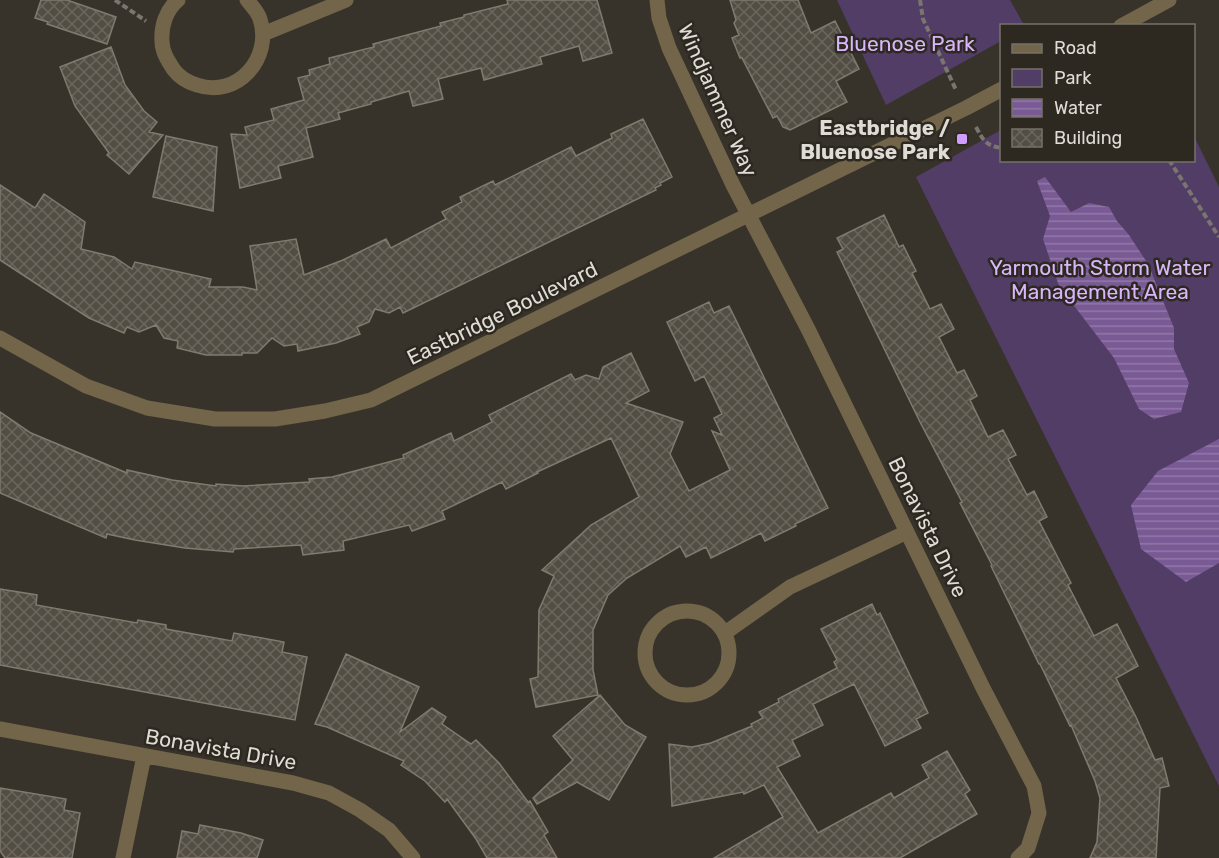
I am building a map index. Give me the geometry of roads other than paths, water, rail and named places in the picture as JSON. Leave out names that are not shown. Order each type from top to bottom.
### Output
[{"type":"street","points":[[178,0],[166,14],[162,31],[162,44],[167,61],[178,75],[188,82],[204,87],[222,87],[235,83],[250,72],[259,57],[263,34],[260,17],[247,0]]},
{"type":"street","points":[[263,34],[346,0]]},
{"type":"street","name":"Windjammer Way","points":[[657,0],[659,18],[669,48],[748,216]]},
{"type":"street","points":[[1125,24],[1169,0]]},
{"type":"street","name":"Eastbridge Boulevard","points":[[0,338],[86,386],[147,408],[215,419],[275,419],[325,411],[371,400],[1000,90]]},
{"type":"street","name":"Bonavista Drive","points":[[748,216],[808,329],[983,688],[1034,786],[1038,813],[1028,848],[1018,858]]},
{"type":"street","points":[[725,633],[790,587],[907,532]]},
{"type":"street","points":[[683,611],[703,613],[716,621],[725,633],[729,643],[730,658],[724,676],[714,688],[700,695],[680,696],[666,691],[650,674],[645,662],[648,637],[656,624],[669,615],[683,611]]},
{"type":"street","name":"Bonavista Drive","points":[[0,729],[293,783],[329,793],[360,810],[389,830],[413,858]]},
{"type":"street","points":[[123,858],[144,756]]},
{"type":"water","points":[[1045,177],[1071,212],[1089,203],[1109,207],[1148,264],[1174,328],[1174,349],[1189,383],[1181,412],[1154,419],[1139,409],[1114,358],[1059,286],[1043,239],[1050,216],[1037,181]]},
{"type":"water","points":[[1219,439],[1219,563],[1186,582],[1141,549],[1131,505],[1158,471]]},
{"type":"place","name":"Eastbridge / Bluenose Park","points":[[962,139]]},
{"type":"park label","name":"Bluenose Park","points":[[905,43]]},
{"type":"park label","name":"Yarmouth Storm Water Management Area","points":[[1100,279]]}]
